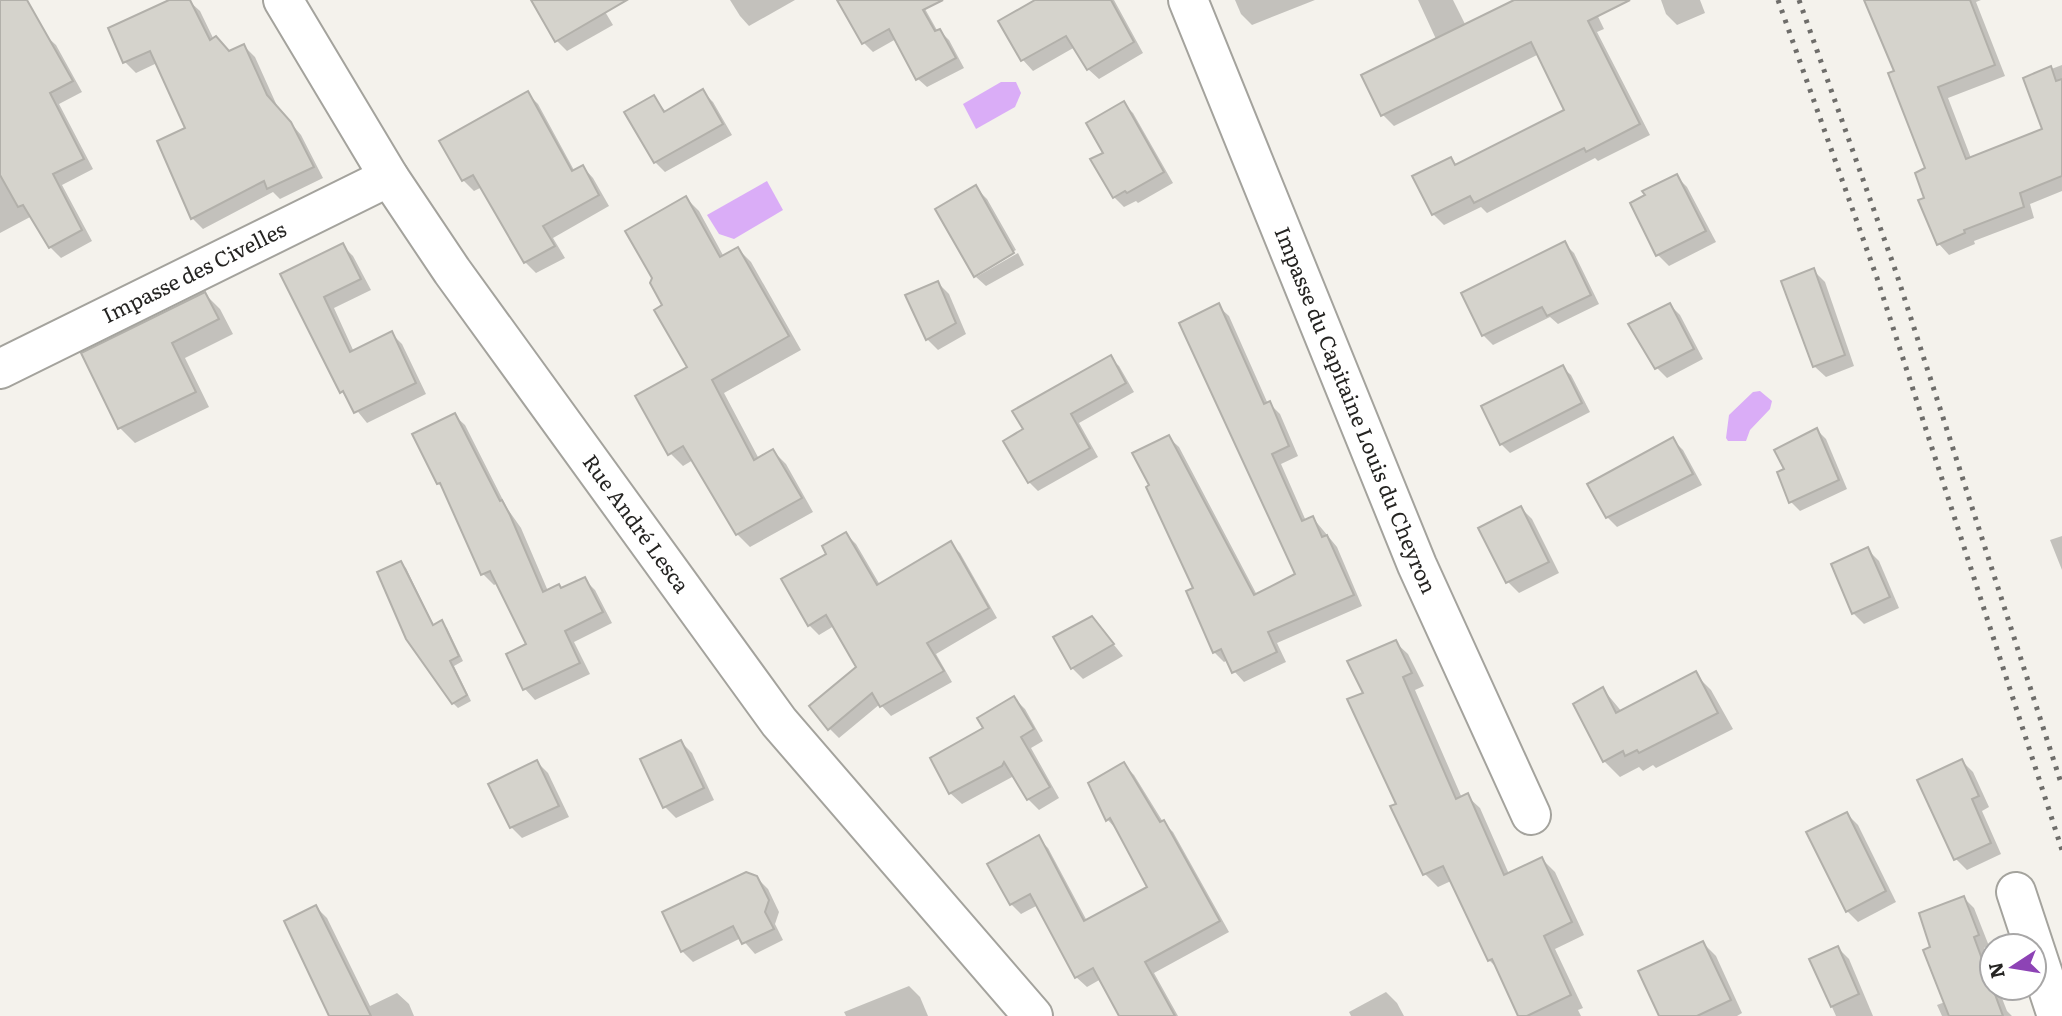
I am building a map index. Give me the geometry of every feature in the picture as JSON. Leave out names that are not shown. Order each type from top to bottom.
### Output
[{"type":"street","name":"Rue André Lesca","points":[[283,0],[389,177],[452,271],[779,722],[1033,1016]]},
{"type":"street","name":"Impasse du Capitaine Louis du Cheyron","points":[[1188,0],[1417,565],[1531,815]]},
{"type":"street","name":"Impasse des Civelles","points":[[0,369],[389,177]]},
{"type":"street","points":[[2016,892],[2057,1016]]},
{"type":"shaded area","points":[[1001,82],[1016,82],[1021,93],[1015,107],[976,129],[963,104]]},
{"type":"shaded area","points":[[767,181],[783,210],[734,239],[719,234],[707,215]]},
{"type":"shaded area","points":[[1760,391],[1772,401],[1770,409],[1750,430],[1746,441],[1728,441],[1726,438],[1729,415],[1753,392]]},
{"type":"building","points":[[0,0],[27,0],[73,81],[50,93],[84,159],[53,174],[82,230],[49,248],[23,205],[18,207],[0,175]]},
{"type":"building","points":[[169,0],[190,0],[210,40],[216,36],[229,51],[244,44],[267,95],[291,122],[314,167],[267,189],[264,181],[191,219],[157,141],[185,128],[150,51],[123,63],[108,28]]},
{"type":"building","points":[[531,0],[627,0],[555,42]]},
{"type":"building","points":[[837,0],[943,0],[923,10],[935,31],[940,29],[956,58],[916,80],[889,29],[862,44]]},
{"type":"building","points":[[1035,0],[1111,0],[1134,42],[1087,70],[1066,36],[1021,61],[998,21]]},
{"type":"building","points":[[1514,0],[1630,0],[1588,21],[1640,124],[1586,152],[1584,148],[1474,203],[1470,196],[1432,215],[1412,176],[1451,157],[1455,165],[1564,110],[1531,42],[1381,116],[1361,75]]},
{"type":"building","points":[[1864,0],[1970,0],[1995,65],[1938,87],[1966,159],[2042,129],[2023,78],[2051,66],[2056,81],[2062,79],[2062,176],[2020,193],[2024,207],[1964,230],[1965,233],[1937,245],[1918,200],[1924,198],[1915,173],[1925,168],[1888,73],[1894,71]]},
{"type":"building","points":[[703,89],[723,124],[654,163],[624,112],[654,95],[664,112]]},
{"type":"building","points":[[528,91],[572,171],[583,165],[599,195],[543,226],[555,246],[524,263],[473,175],[462,181],[439,141]]},
{"type":"building","points":[[1124,101],[1164,172],[1113,198],[1090,159],[1103,153],[1086,123]]},
{"type":"building","points":[[1677,174],[1706,231],[1656,256],[1630,203],[1645,195],[1642,191]]},
{"type":"building","points":[[976,185],[1014,253],[974,277],[935,209]]},
{"type":"building","points":[[686,196],[720,257],[738,247],[789,336],[712,380],[754,460],[773,449],[802,498],[736,535],[683,446],[668,455],[635,396],[687,367],[654,310],[662,305],[650,283],[652,278],[625,231]]},
{"type":"building","points":[[1565,241],[1591,295],[1547,316],[1542,307],[1482,336],[1461,293]]},
{"type":"building","points":[[343,243],[361,279],[324,297],[350,352],[392,331],[416,383],[354,413],[343,391],[340,393],[280,274]]},
{"type":"building","points":[[1814,268],[1845,355],[1813,367],[1781,281]]},
{"type":"building","points":[[938,281],[956,323],[926,340],[905,295]]},
{"type":"building","points":[[205,292],[219,319],[172,343],[196,392],[118,429],[81,353]]},
{"type":"building","points":[[1219,303],[1264,404],[1270,401],[1289,446],[1272,454],[1302,521],[1313,516],[1322,537],[1327,535],[1354,595],[1268,632],[1277,652],[1232,673],[1221,649],[1213,653],[1186,591],[1193,588],[1146,487],[1149,485],[1132,453],[1169,435],[1254,595],[1295,574],[1179,323]]},
{"type":"building","points":[[1670,303],[1694,349],[1655,369],[1628,324]]},
{"type":"building","points":[[1111,355],[1126,383],[1071,414],[1090,448],[1028,483],[1003,441],[1023,429],[1012,411]]},
{"type":"building","points":[[1563,365],[1582,403],[1500,445],[1481,406]]},
{"type":"building","points":[[455,413],[500,501],[502,500],[510,515],[543,592],[559,584],[561,588],[585,577],[603,612],[565,631],[580,663],[523,690],[506,654],[526,644],[490,571],[481,575],[440,483],[437,484],[412,434]]},
{"type":"building","points":[[1817,428],[1839,480],[1789,503],[1777,472],[1784,469],[1774,450]]},
{"type":"building","points":[[1673,437],[1693,474],[1606,518],[1587,484]]},
{"type":"building","points":[[1521,506],[1549,562],[1506,583],[1478,528]]},
{"type":"building","points":[[846,532],[877,585],[951,541],[989,608],[927,643],[944,671],[880,707],[872,693],[828,730],[809,706],[856,667],[826,615],[808,626],[781,579],[826,554],[822,546]]},
{"type":"building","points":[[1868,547],[1890,597],[1852,614],[1831,564]]},
{"type":"building","points":[[401,561],[433,625],[442,620],[459,656],[450,661],[467,695],[452,704],[406,639],[377,572]]},
{"type":"building","points":[[1092,616],[1114,644],[1071,669],[1053,637]]},
{"type":"building","points":[[1396,640],[1412,673],[1403,677],[1456,799],[1468,793],[1504,875],[1542,857],[1572,922],[1544,936],[1571,995],[1527,1016],[1518,1016],[1492,959],[1488,961],[1443,866],[1423,875],[1390,806],[1396,804],[1347,699],[1363,693],[1347,661]]},
{"type":"building","points":[[1696,671],[1718,713],[1639,753],[1637,750],[1625,756],[1623,751],[1603,762],[1573,704],[1603,687],[1616,713]]},
{"type":"building","points":[[1014,696],[1034,729],[1021,737],[1050,787],[1027,800],[1004,762],[1002,766],[949,794],[930,758],[983,728],[977,718]]},
{"type":"building","points":[[681,740],[704,788],[663,808],[640,759]]},
{"type":"building","points":[[1962,759],[1979,796],[1972,799],[1991,843],[1954,860],[1917,780]]},
{"type":"building","points":[[537,760],[559,806],[510,828],[488,784]]},
{"type":"building","points":[[1124,762],[1160,822],[1164,820],[1220,921],[1145,962],[1175,1016],[1119,1016],[1093,968],[1075,978],[1030,894],[1010,905],[987,864],[1039,835],[1084,921],[1147,887],[1110,818],[1106,821],[1088,783]]},
{"type":"building","points":[[1847,812],[1886,891],[1846,912],[1806,832]]},
{"type":"building","points":[[746,872],[757,876],[769,900],[765,912],[774,929],[742,944],[733,926],[681,952],[662,912]]},
{"type":"building","points":[[1964,896],[1978,932],[1974,937],[1978,948],[1978,1002],[1998,1002],[2003,1016],[1949,1016],[1923,950],[1930,947],[1919,913]]},
{"type":"building","points":[[316,905],[371,1016],[329,1016],[284,921]]},
{"type":"building","points":[[1703,941],[1731,1000],[1697,1016],[1659,1016],[1638,971]]},
{"type":"building","points":[[1838,946],[1859,994],[1831,1007],[1809,959]]},
{"type":"railway","points":[[1778,0],[1877,278],[2062,850]]},
{"type":"railway","points":[[1799,0],[1896,272],[2062,786]]}]
